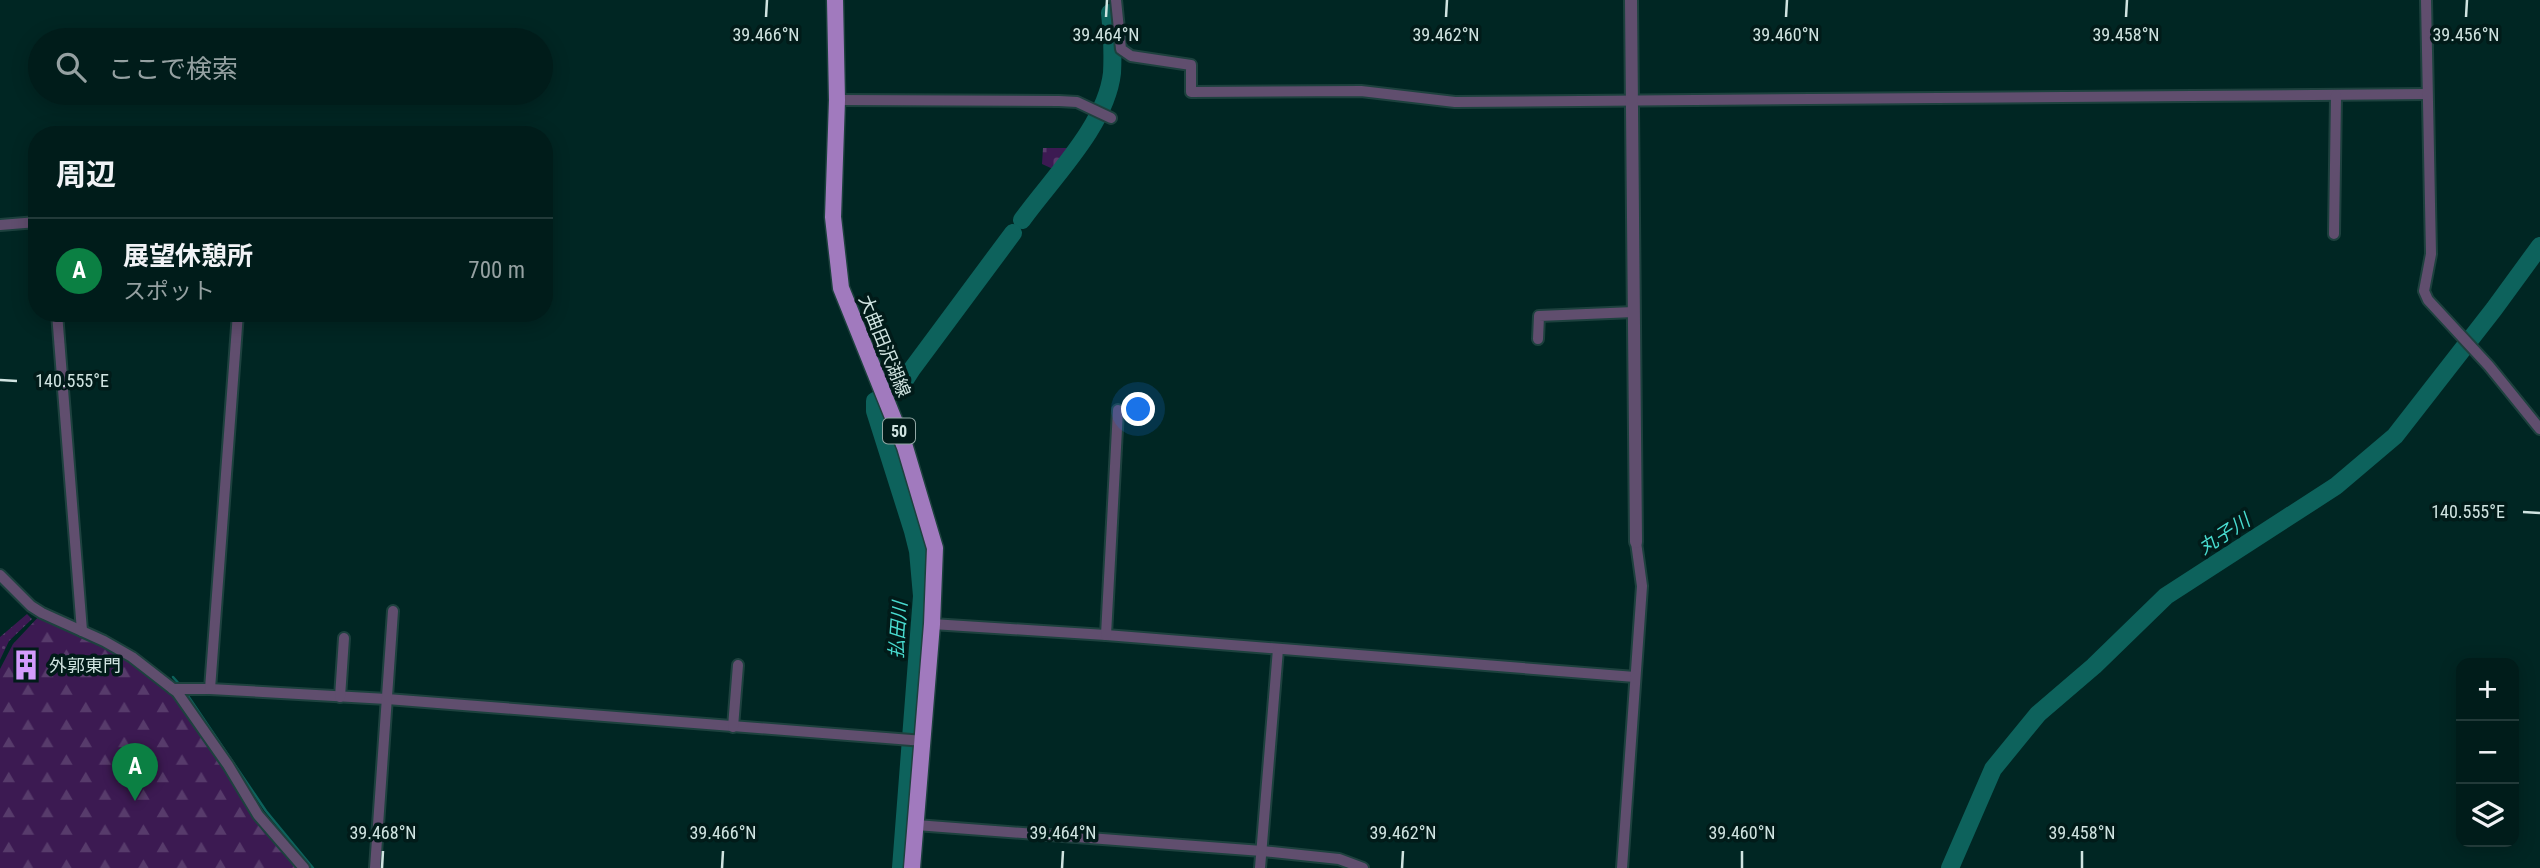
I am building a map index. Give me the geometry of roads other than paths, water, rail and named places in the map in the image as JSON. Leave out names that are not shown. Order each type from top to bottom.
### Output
[{"type":"main road","name":"大曲田沢湖線","points":[[835,0],[837,100],[833,216],[841,288],[905,447],[935,548],[924,741],[912,868]]},
{"type":"street","points":[[1116,0],[1121,49],[1130,57],[1191,65],[1191,92],[1361,91],[1455,102],[2427,94]]},
{"type":"street","points":[[1622,868],[1642,586],[1636,542],[1631,0]]},
{"type":"street","points":[[2426,0],[2431,254],[2424,291],[2428,300],[2489,366],[2540,429]]},
{"type":"street","points":[[2334,234],[2336,95]]},
{"type":"street","points":[[837,100],[1059,101],[1088,106],[1111,118]]},
{"type":"street","points":[[0,225],[28,223]]},
{"type":"street","points":[[1538,339],[1539,316],[1634,312]]},
{"type":"street","points":[[58,322],[82,631]]},
{"type":"street","points":[[210,689],[237,322]]},
{"type":"street","points":[[1106,635],[1118,410]]},
{"type":"street","points":[[0,575],[31,606],[132,657],[173,689],[228,765],[258,815],[304,868]]},
{"type":"street","points":[[375,868],[393,611]]},
{"type":"street","points":[[932,624],[1106,635],[1635,677]]},
{"type":"street","points":[[340,697],[344,638]]},
{"type":"street","points":[[1260,868],[1278,649]]},
{"type":"street","points":[[733,727],[738,665]]},
{"type":"street","points":[[173,689],[387,699],[924,741]]},
{"type":"street","points":[[916,825],[1262,851],[1339,859],[1363,868]]},
{"type":"waterway","name":"払田川","points":[[1022,220],[1076,151],[1100,112],[1112,73],[1110,13]]},
{"type":"waterway","name":"払田川","points":[[893,392],[903,383],[1013,233]]},
{"type":"waterway","name":"丸子川","points":[[1950,868],[1993,769],[2038,714],[2094,666],[2166,596],[2336,486],[2395,436],[2540,246]]},
{"type":"waterway","name":"払田川","points":[[877,400],[875,411],[918,551],[922,596],[901,868]]},
{"type":"waterway","points":[[173,677],[180,685]]},
{"type":"waterway","points":[[186,693],[266,811],[313,868]]},
{"type":"place","name":"外郭東門","points":[[26,665]]},
{"type":"place","name":"展望休憩所","points":[[135,801]]}]
